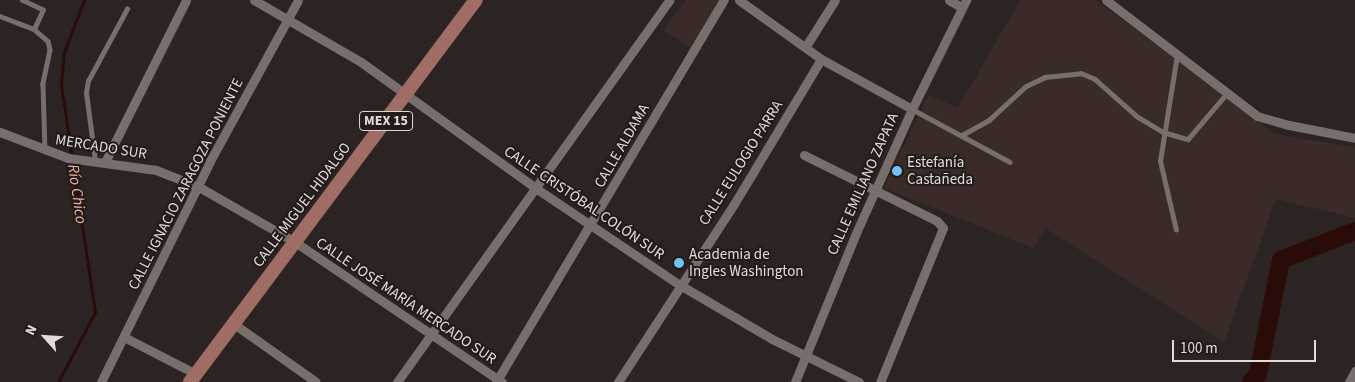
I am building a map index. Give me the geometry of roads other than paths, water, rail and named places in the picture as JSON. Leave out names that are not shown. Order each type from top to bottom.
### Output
[{"type":"main road","name":"CALLE MIGUEL HIDALGO","points":[[193,378],[476,0]]},
{"type":"street","points":[[100,161],[186,0]]},
{"type":"street","name":"CALLE CRISTÓBAL COLÓN SUR","points":[[254,0],[361,62],[405,96],[534,187],[680,285],[805,356],[859,382]]},
{"type":"street","name":"CALLE IGNACIO ZARAGOZA PONIENTE","points":[[101,382],[199,186],[298,0]]},
{"type":"street","points":[[397,382],[429,334],[669,0]]},
{"type":"street","name":"CALLE ALDAMA","points":[[498,381],[724,0]]},
{"type":"street","points":[[739,0],[806,46],[821,59],[912,108]]},
{"type":"street","points":[[806,46],[835,0]]},
{"type":"street","points":[[949,0],[963,4]]},
{"type":"street","points":[[1106,0],[1257,116],[1289,125],[1355,138]]},
{"type":"street","name":"CALLE EMILIANO ZAPATA","points":[[795,382],[874,192],[912,108],[963,4]]},
{"type":"street","name":"CALLE EULOGIO PARRA","points":[[618,382],[734,204],[821,59]]},
{"type":"street","name":"MERCADO SUR","points":[[0,132],[45,152],[68,158],[156,170],[199,186],[295,242]]},
{"type":"street","points":[[804,155],[874,192],[937,222],[943,228],[880,382]]},
{"type":"street","name":"CALLE JOSÉ MARÍA MERCADO SUR","points":[[295,242],[498,381]]},
{"type":"street","points":[[234,324],[316,382]]},
{"type":"street","points":[[124,337],[193,378]]},
{"type":"street","points":[[1348,382],[1355,371]]},
{"type":"lane","points":[[22,0],[43,10],[34,29]]},
{"type":"lane","points":[[100,161],[86,93],[88,81],[127,9]]},
{"type":"lane","points":[[0,16],[34,29],[48,41],[50,50],[43,84],[45,152]]},
{"type":"lane","points":[[1176,230],[1160,161],[1163,132],[1177,55]]},
{"type":"lane","points":[[962,135],[989,120],[1026,86],[1045,77],[1081,73],[1095,79],[1138,117],[1163,132],[1188,139],[1227,93]]},
{"type":"lane","points":[[912,108],[1010,162]]},
{"type":"waterway","name":"Río Chico","points":[[58,382],[95,312],[61,85],[64,52],[84,0]]},
{"type":"waterway","points":[[1251,382],[1258,374],[1281,260],[1355,231]]},
{"type":"place","name":"Estefanía Castañeda","points":[[897,171]]},
{"type":"place","name":"Academia de Ingles Washington","points":[[679,263]]}]
